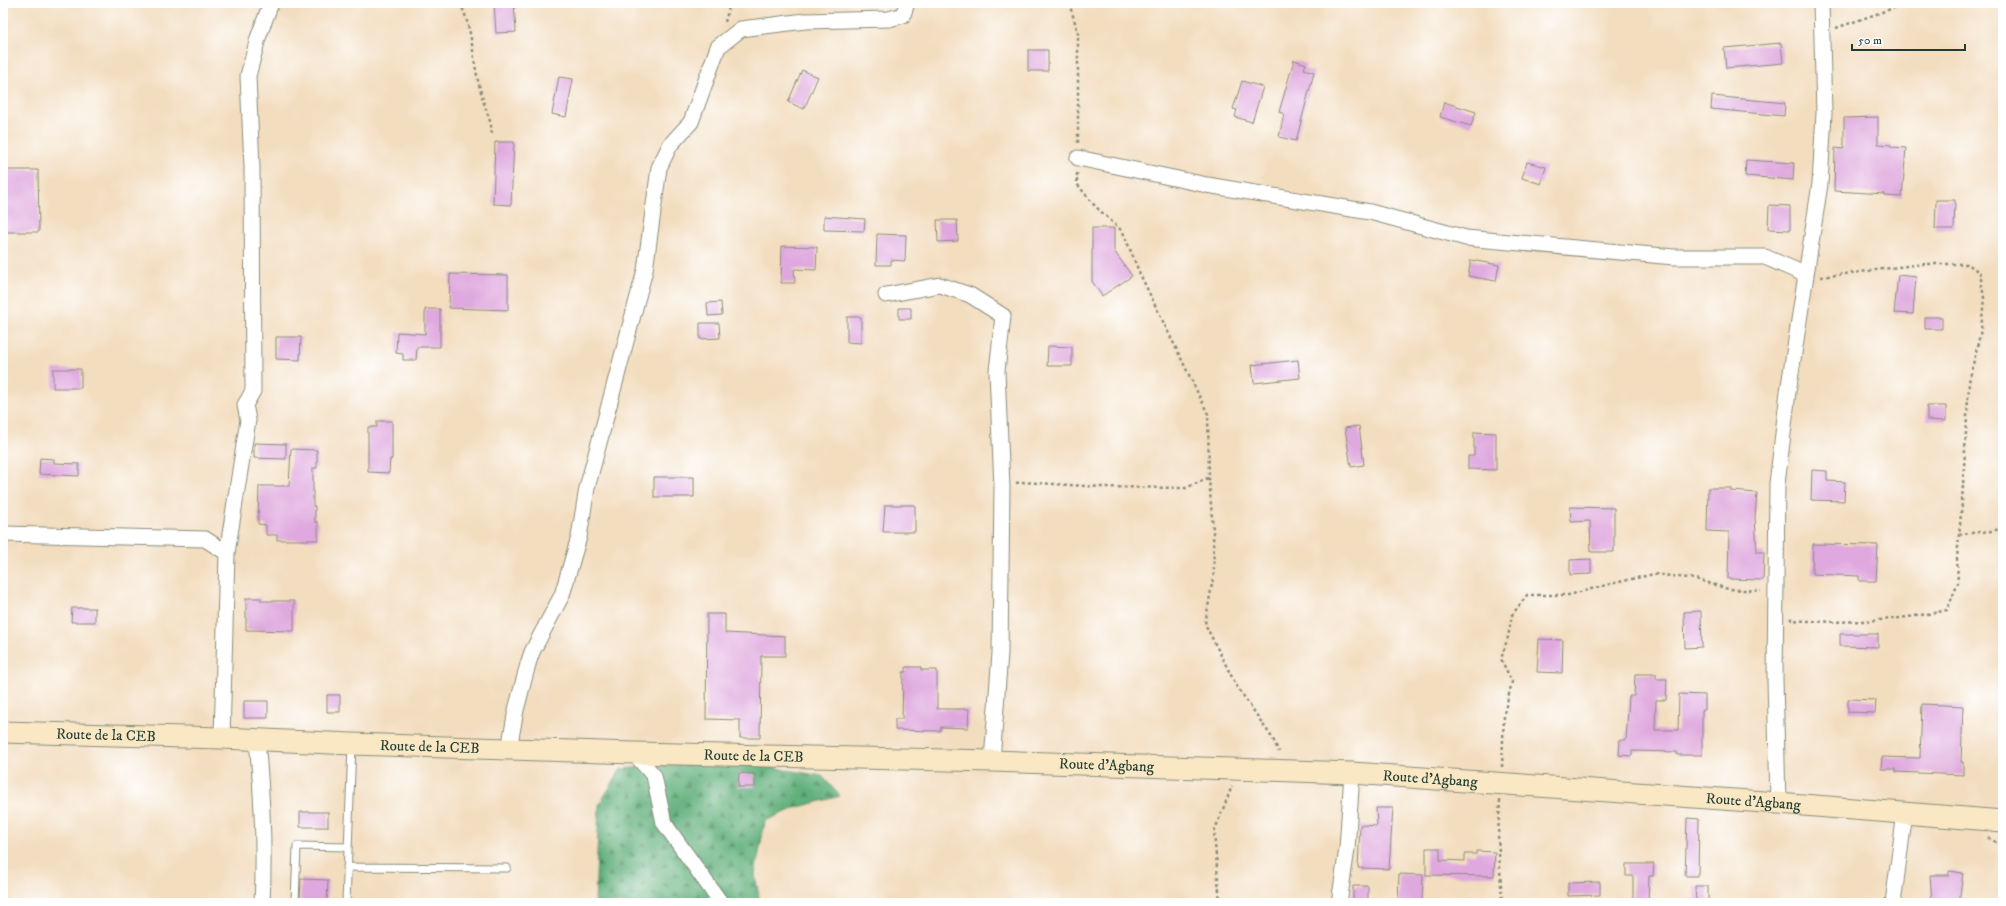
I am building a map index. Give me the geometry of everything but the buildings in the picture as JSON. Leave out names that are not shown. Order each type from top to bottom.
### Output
[{"type":"main road","name":"Route de la CEB","points":[[3,732],[222,738],[352,744],[634,753],[856,758]]},
{"type":"main road","name":"Route d'Agbang","points":[[856,758],[1352,773],[1778,803],[2003,821]]},
{"type":"street","points":[[222,738],[227,553],[248,420],[245,405],[253,391],[252,167],[248,76],[258,38],[271,3]]},
{"type":"street","points":[[509,749],[516,710],[528,664],[532,652],[562,595],[579,537],[587,488],[645,270],[659,168],[670,145],[691,122],[718,47],[741,29],[806,21],[889,19],[903,15],[907,3]]},
{"type":"street","points":[[1778,803],[1775,679],[1777,484],[1788,392],[1820,184],[1824,113],[1821,3]]},
{"type":"street","points":[[1078,158],[1207,185],[1370,212],[1466,238],[1674,257],[1765,257],[1802,273],[1806,277]]},
{"type":"street","points":[[886,295],[940,285],[970,295],[1003,316],[997,371],[1002,487],[1000,653],[992,761]]},
{"type":"street","points":[[3,534],[205,539],[227,553]]},
{"type":"street","points":[[257,740],[262,798],[264,872],[262,903]]},
{"type":"street","points":[[634,753],[654,776],[664,823],[721,903]]},
{"type":"street","points":[[1339,903],[1347,849],[1352,773]]},
{"type":"street","points":[[1893,903],[1905,813]]},
{"type":"lane","points":[[346,903],[352,744]]},
{"type":"lane","points":[[295,903],[297,846],[348,847]]},
{"type":"lane","points":[[347,867],[507,868]]},
{"type":"path","points":[[460,3],[468,18],[475,67],[481,94],[489,113],[492,134]]},
{"type":"path","points":[[1069,3],[1078,32],[1078,158],[1076,184],[1095,206],[1123,232],[1140,274],[1208,414],[1208,478],[1213,530],[1214,573],[1205,624],[1236,685],[1273,739],[1289,771]]},
{"type":"path","points":[[1822,32],[1908,3]]},
{"type":"path","points":[[1002,487],[1021,482],[1101,487],[1186,488],[1208,478]]},
{"type":"path","points":[[1959,534],[2003,528]]},
{"type":"path","points":[[1220,903],[1214,832],[1239,769]]},
{"type":"green space","points":[[684,764],[753,764],[822,776],[840,796],[795,808],[765,821],[755,874],[760,903],[595,903],[599,805],[621,769]]}]
